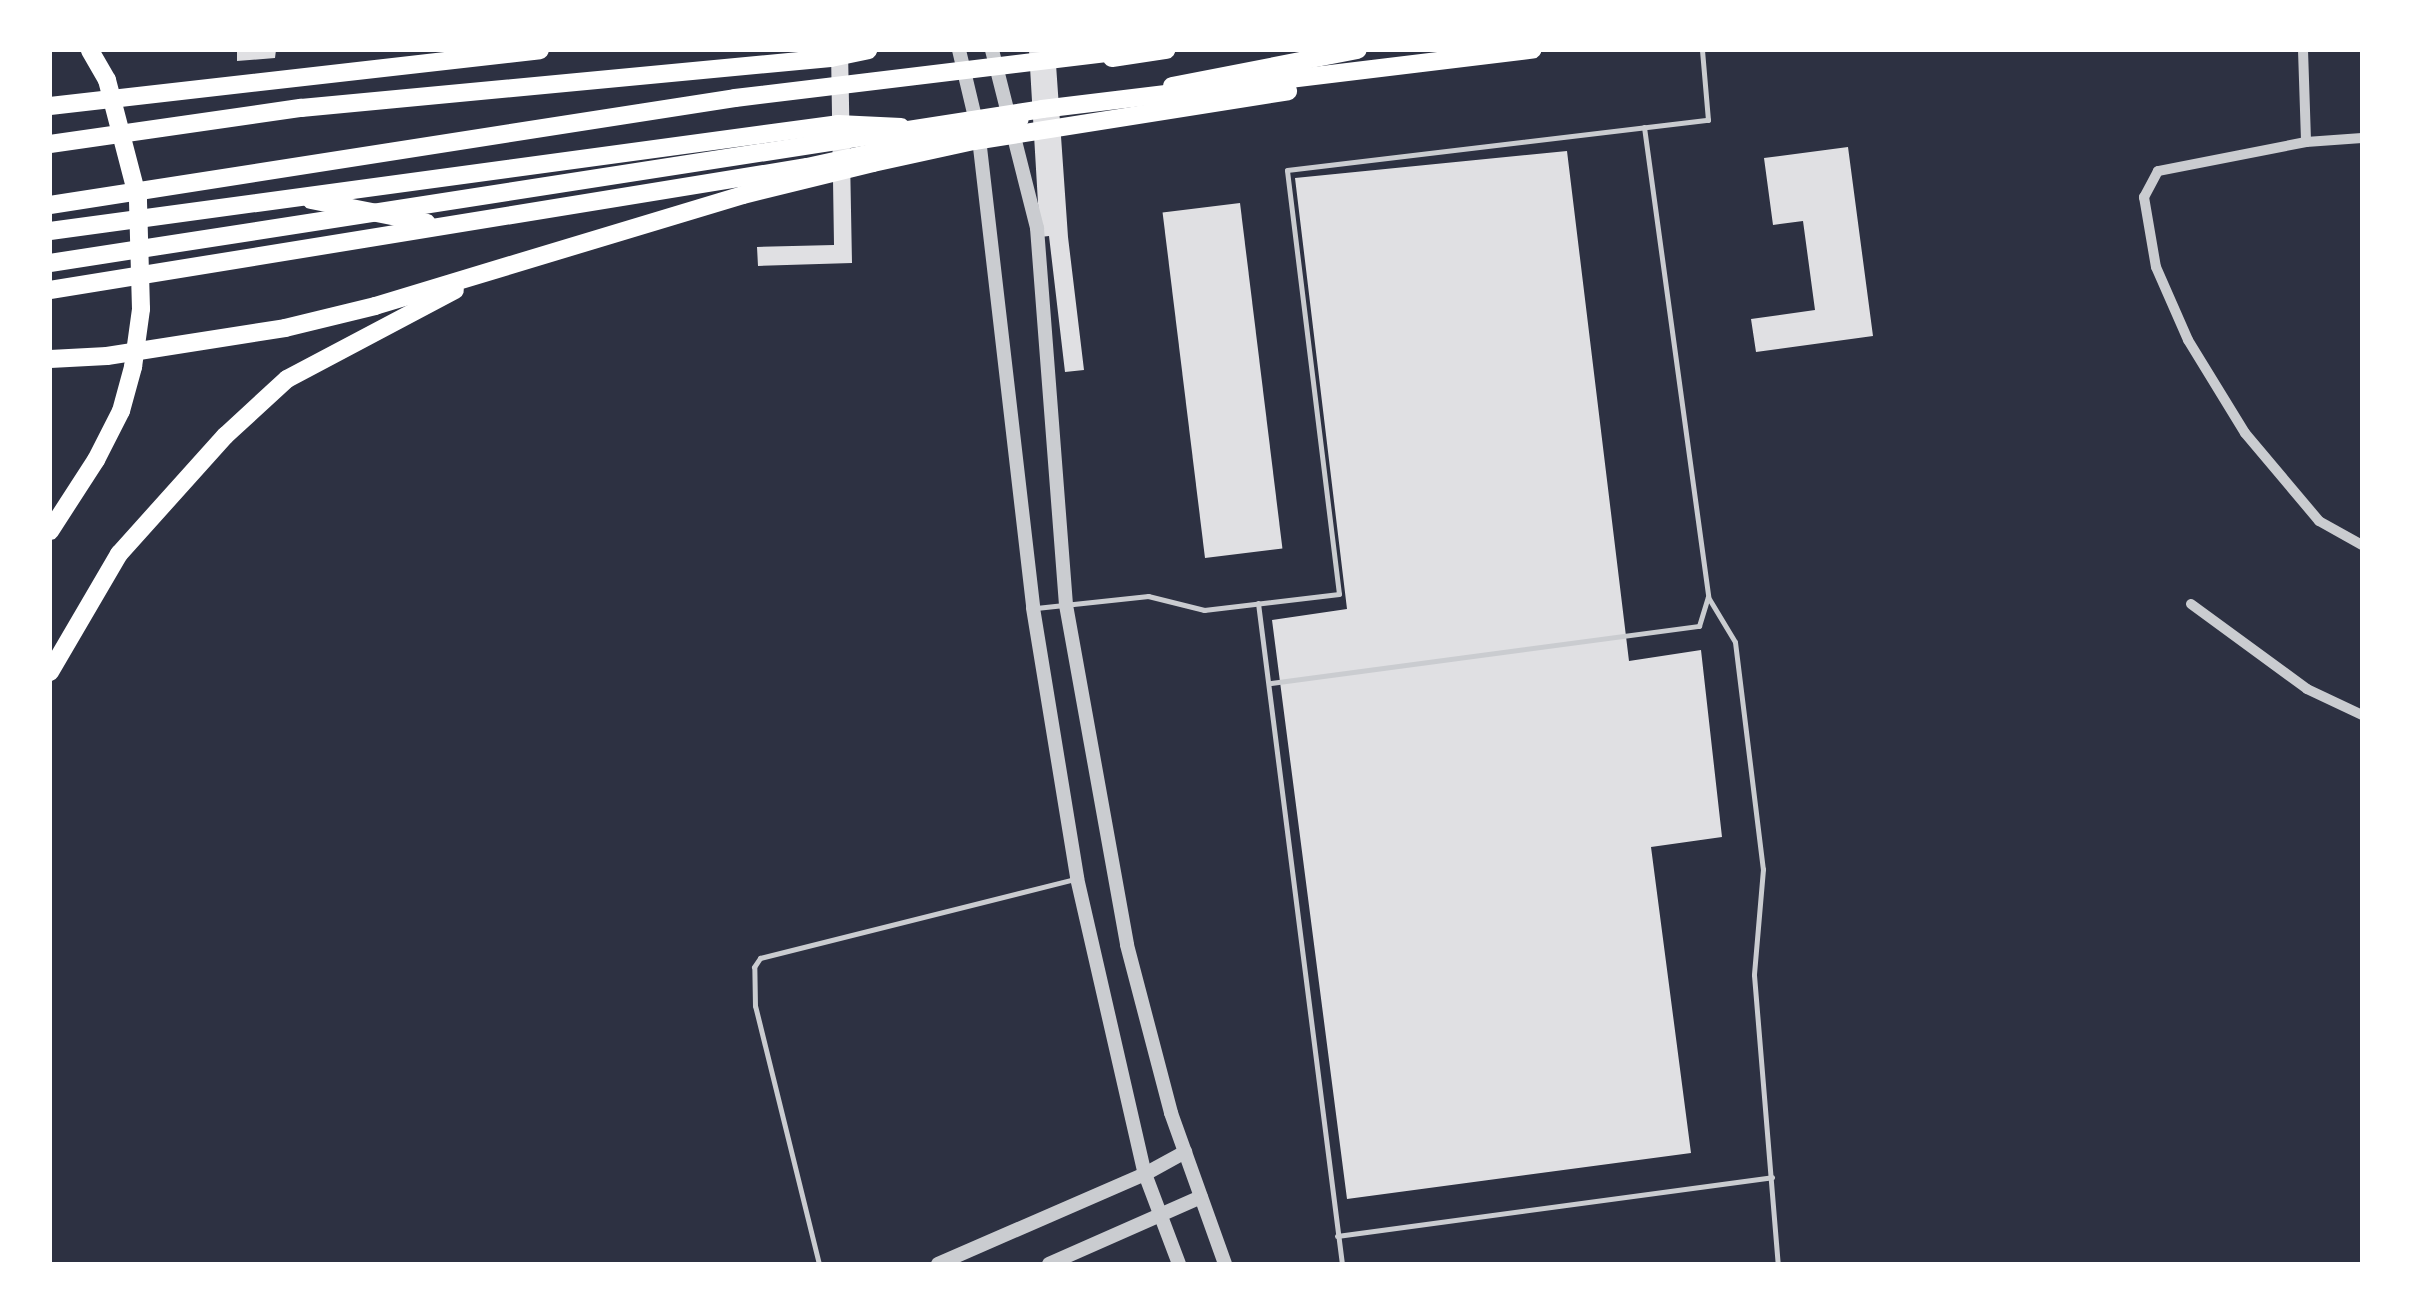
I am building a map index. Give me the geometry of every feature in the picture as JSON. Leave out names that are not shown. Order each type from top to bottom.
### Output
[{"type":"main road","points":[[50,531],[96,460],[121,411],[141,309],[142,249],[135,183],[107,80],[90,50]]},
{"type":"main road","points":[[50,106],[540,50]]},
{"type":"main road","points":[[50,144],[301,108],[830,58],[868,50]]},
{"type":"main road","points":[[50,205],[736,98],[1130,50]]},
{"type":"main road","points":[[969,77],[1166,50]]},
{"type":"main road","points":[[50,290],[807,167],[1358,50]]},
{"type":"main road","points":[[50,263],[1042,109],[1532,50]]},
{"type":"main road","points":[[50,358],[107,356],[285,328],[374,306],[743,195],[873,163],[1438,62]]},
{"type":"main road","points":[[50,232],[838,124],[978,130]]},
{"type":"main road","points":[[296,197],[442,226]]},
{"type":"main road","points":[[50,672],[119,554],[171,490],[287,379],[507,264]]},
{"type":"street","points":[[959,50],[969,77],[978,130],[1033,608],[1078,878],[1145,1174],[1179,1264]]},
{"type":"street","points":[[992,50],[1037,228],[1066,605],[1127,944],[1186,1152],[1225,1264]]},
{"type":"street","points":[[2303,50],[2306,142]]},
{"type":"street","points":[[2362,138],[2306,142],[2158,171],[2144,197],[2156,267],[2188,340],[2245,433],[2319,522],[2362,545]]},
{"type":"street","points":[[2191,604],[2307,689],[2362,714]]},
{"type":"street","points":[[938,1264],[1145,1174],[1186,1152]]},
{"type":"street","points":[[1049,1264],[1201,1196]]},
{"type":"lane","points":[[1033,608],[1148,596],[1204,610],[1339,594],[1287,170],[1708,120],[1702,50]]},
{"type":"lane","points":[[1644,127],[1708,598],[1735,642],[1764,869],[1754,976],[1778,1264]]},
{"type":"lane","points":[[1270,683],[1699,626],[1708,598]]},
{"type":"lane","points":[[1258,603],[1342,1264]]},
{"type":"lane","points":[[819,1264],[754,1006],[754,967],[760,958],[1078,878]]},
{"type":"lane","points":[[1337,1236],[1772,1176]]},
{"type":"building","points":[[237,50],[276,50],[275,58],[237,61]]},
{"type":"building","points":[[831,50],[848,50],[852,263],[758,266],[757,247],[834,245]]},
{"type":"building","points":[[1029,50],[1055,50],[1068,237],[1084,370],[1065,372],[1049,236],[1040,237]]},
{"type":"building","points":[[1848,147],[1873,336],[1756,352],[1751,319],[1815,310],[1803,221],[1773,225],[1764,158]]},
{"type":"building","points":[[1567,151],[1629,661],[1701,650],[1722,837],[1651,847],[1691,1153],[1347,1199],[1272,620],[1347,609],[1295,178]]},
{"type":"building","points":[[1240,203],[1282,548],[1205,558],[1163,213]]}]
